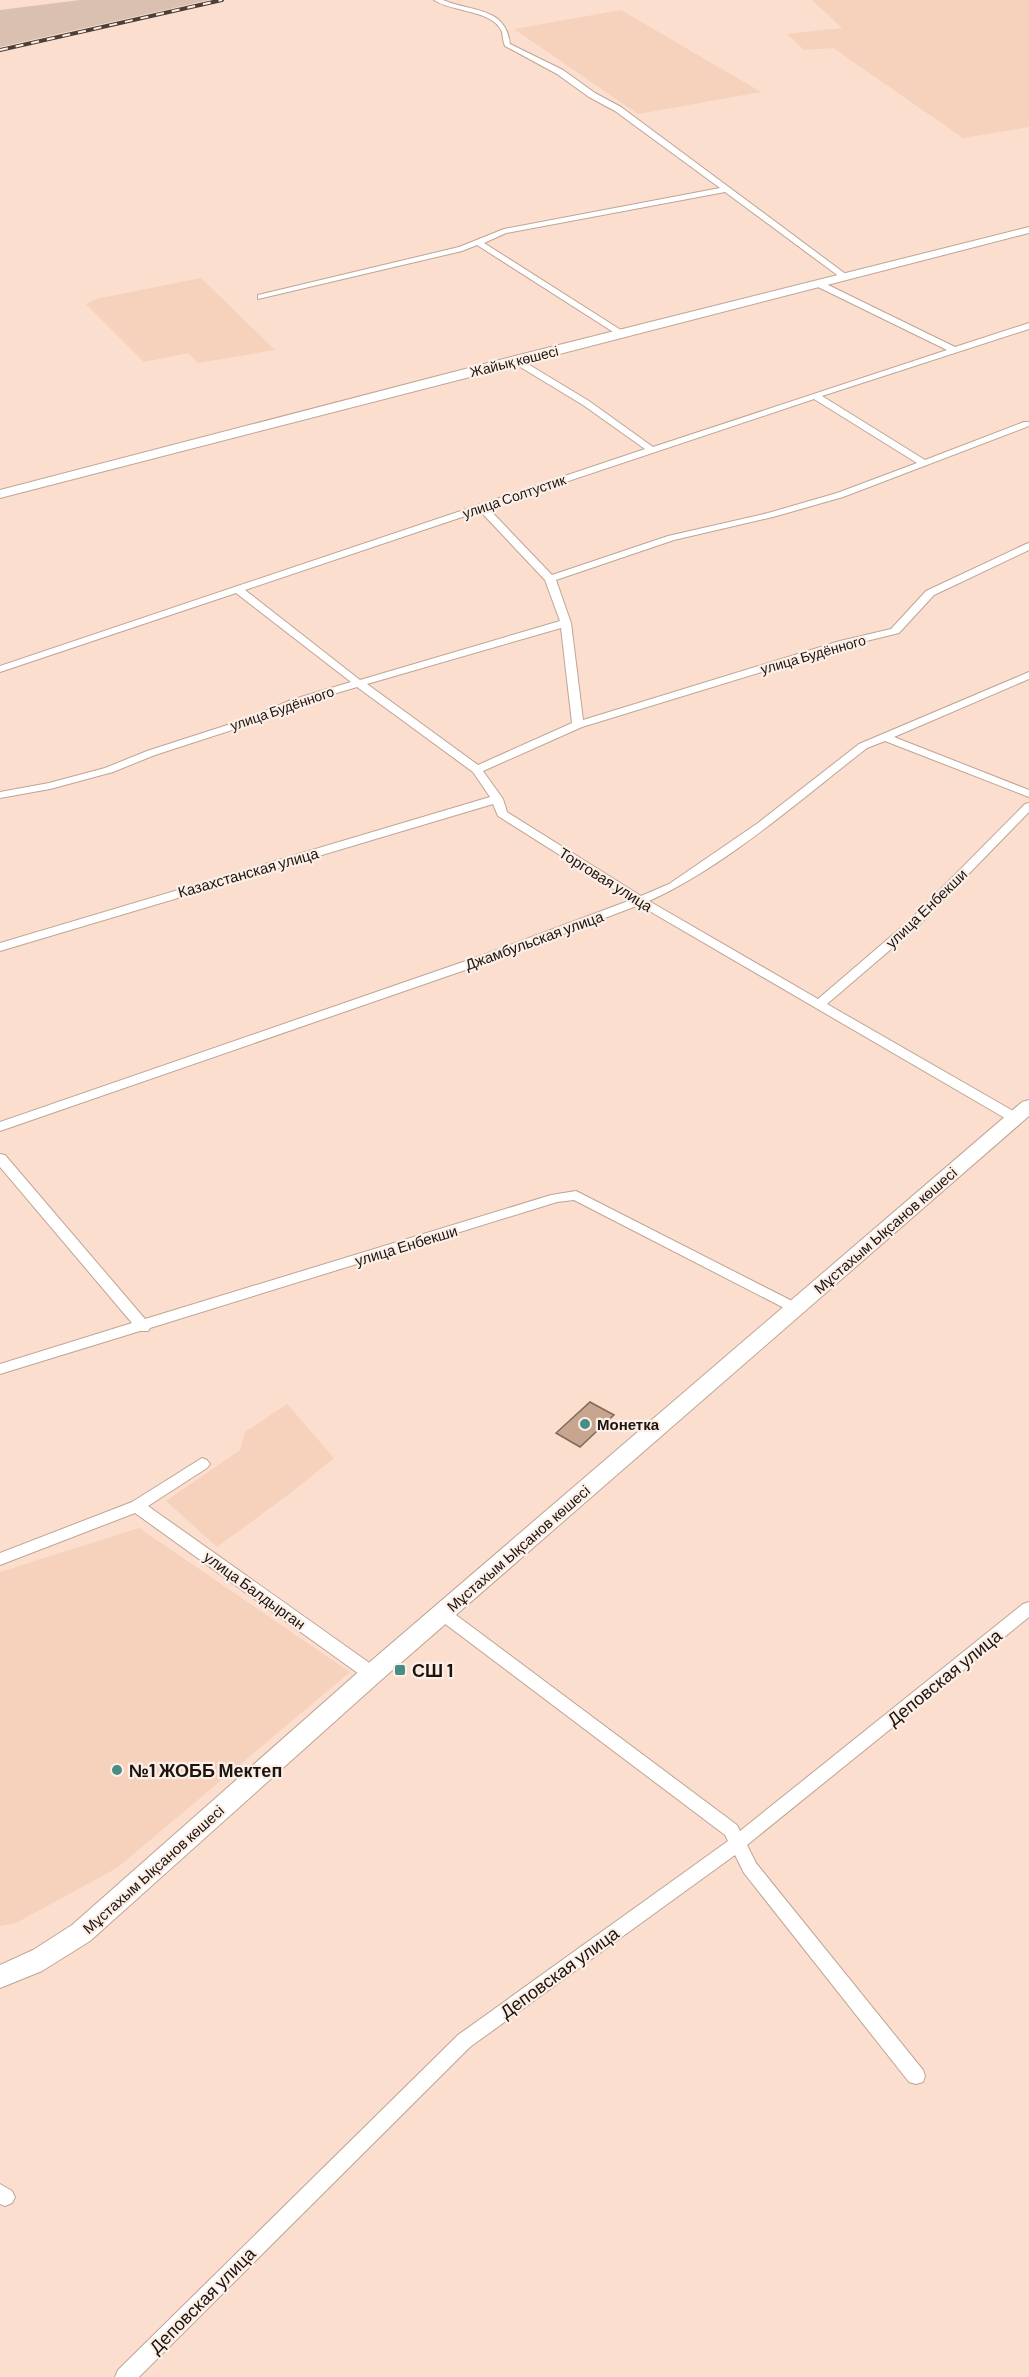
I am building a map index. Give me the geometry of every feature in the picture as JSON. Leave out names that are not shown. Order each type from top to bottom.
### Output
[{"type":"street","points":[[437,0],[445,5],[488,14],[501,24],[508,37],[507,45],[560,72],[592,95],[618,108],[847,278]]},
{"type":"street","points":[[261,297],[462,249],[504,231],[727,189]]},
{"type":"street","name":"Жайық көшесі","points":[[0,494],[515,360],[847,278],[1029,230]]},
{"type":"street","points":[[478,243],[621,334]]},
{"type":"street","points":[[819,285],[956,351]]},
{"type":"street","name":"улица Солтустик","points":[[0,669],[1029,326]]},
{"type":"street","points":[[515,360],[586,403],[652,450]]},
{"type":"street","points":[[815,396],[922,462]]},
{"type":"street","points":[[550,579],[671,538],[770,515],[840,495],[1027,424]]},
{"type":"street","points":[[482,507],[550,579],[566,624],[578,725]]},
{"type":"street","name":"улица Будённого","points":[[477,770],[578,725],[844,643],[895,631],[918,603],[930,593],[1029,546]]},
{"type":"street","name":"Торговая улица","points":[[238,590],[358,683],[477,770],[497,799],[502,814],[640,901],[819,1004],[1022,1112]]},
{"type":"street","name":"улица Будённого","points":[[0,795],[50,786],[110,770],[151,753],[253,720],[295,702],[566,624]]},
{"type":"street","name":"Джамбульская улица","points":[[0,1127],[490,957],[640,901],[673,886],[762,825],[863,746],[1029,675]]},
{"type":"street","points":[[886,737],[1029,794]]},
{"type":"street","name":"Казахстанская улица","points":[[0,947],[497,799]]},
{"type":"street","name":"улица Енбекши","points":[[819,1004],[914,923],[1029,806]]},
{"type":"street","name":"Мұстахым Ықсанов көшесі","points":[[0,1977],[30,1966],[53,1954],[81,1933],[372,1674],[1022,1112]]},
{"type":"street","points":[[0,1158],[143,1327]]},
{"type":"street","name":"улица Енбекши","points":[[0,1369],[143,1327],[556,1198],[576,1195],[795,1308]]},
{"type":"street","points":[[0,1559],[138,1506],[202,1464]]},
{"type":"street","name":"улица Балдырган","points":[[138,1506],[372,1674]]},
{"type":"street","name":"Деповская улица","points":[[125,2377],[464,2041],[738,1844],[1029,1608]]},
{"type":"street","points":[[442,1613],[725,1824],[735,1836],[750,1868],[916,2076]]},
{"type":"shaded area","points":[[80,0],[209,0],[0,47],[0,10]]},
{"type":"shaded area","points":[[812,0],[1029,0],[1029,127],[963,138],[833,48],[804,50],[787,34],[842,28]]},
{"type":"shaded area","points":[[621,10],[761,92],[638,114],[514,29]]},
{"type":"shaded area","points":[[201,278],[275,350],[198,363],[188,353],[144,362],[86,304],[96,299]]},
{"type":"shaded area","points":[[287,1404],[334,1458],[217,1547],[166,1501],[240,1450],[245,1432]]},
{"type":"shaded area","name":"№1 ЖОББ Мектеп","points":[[139,1528],[350,1672],[117,1868],[16,1923],[0,1926],[0,1572]]},
{"type":"building","name":"Монетка","points":[[590,1402],[614,1415],[580,1447],[556,1433]]},
{"type":"railway","points":[[0,50],[222,0]]},
{"type":"place","name":"Монетка","points":[[585,1424]]},
{"type":"place","name":"СШ 1","points":[[400,1670]]},
{"type":"place","name":"№1 ЖОББ Мектеп","points":[[117,1770]]}]
